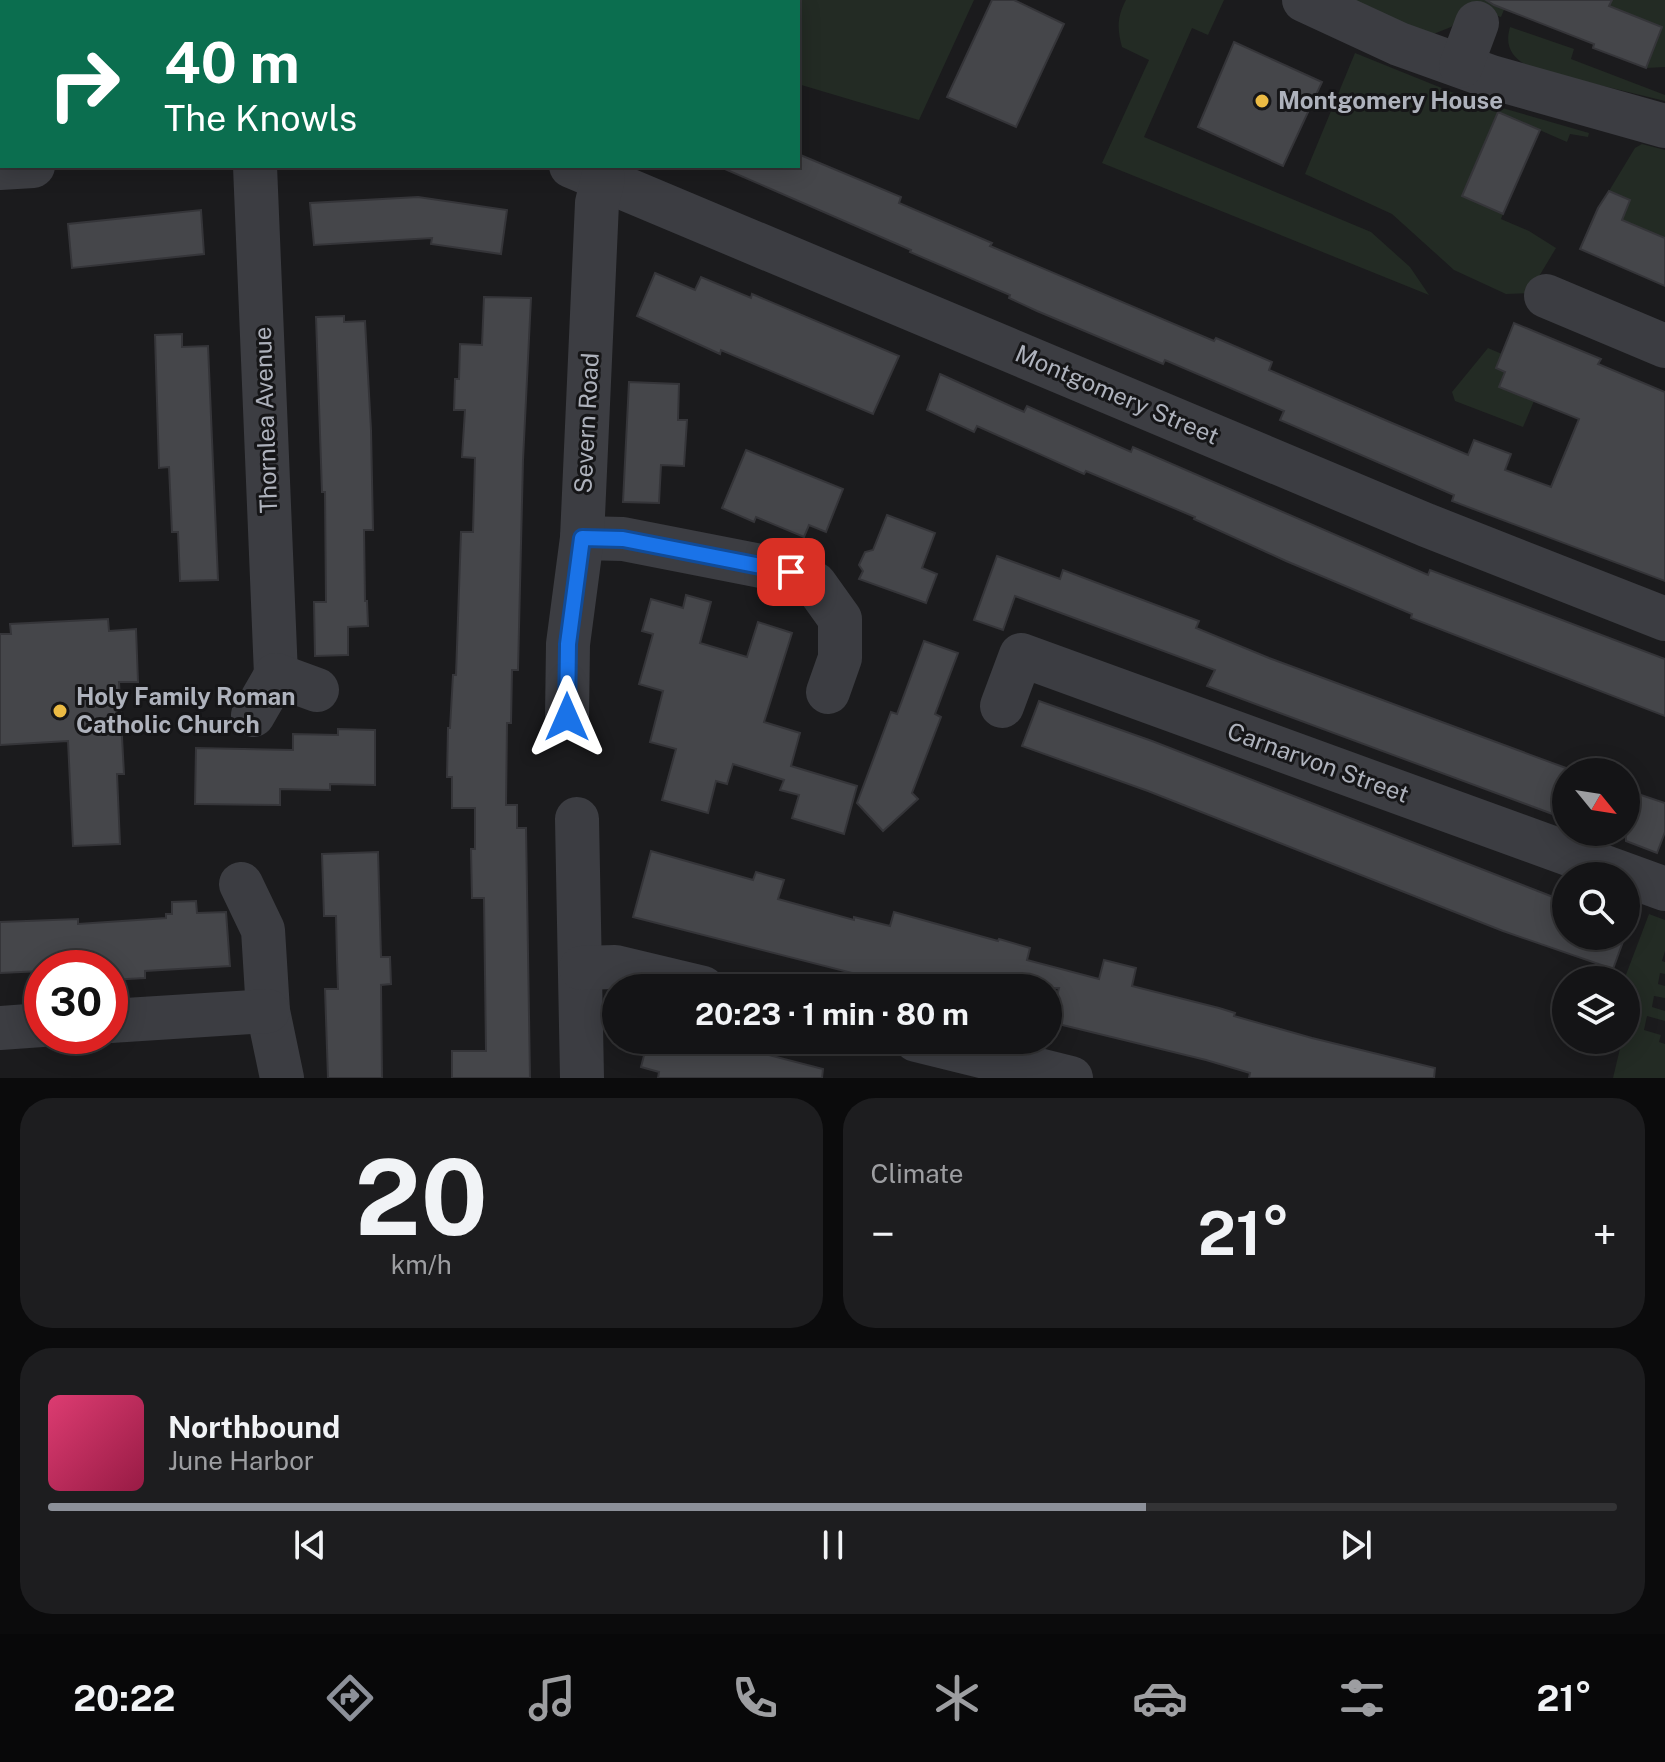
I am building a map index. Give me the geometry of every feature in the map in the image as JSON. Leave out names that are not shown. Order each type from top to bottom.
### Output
[{"type":"street","points":[[1304,0],[1399,44],[1461,66],[1665,126]]},
{"type":"street","points":[[1461,66],[1477,23]]},
{"type":"street","name":"Thornlea Avenue","points":[[255,168],[276,675]]},
{"type":"street","name":"Severn Road","points":[[567,717],[568,644],[582,538],[597,203],[587,172]]},
{"type":"street","name":"Montgomery Street","points":[[587,172],[1426,525],[1665,619]]},
{"type":"street","points":[[1546,296],[1665,346]]},
{"type":"street","points":[[582,538],[623,539],[791,572],[815,584],[840,619],[840,658],[828,692]]},
{"type":"street","name":"Carnarvon Street","points":[[1002,706],[1021,655],[1665,889]]},
{"type":"street","points":[[253,715],[276,675],[317,690]]},
{"type":"street","points":[[577,819],[582,1078]]},
{"type":"street","points":[[241,884],[281,928],[268,1011],[282,1078]]},
{"type":"street","points":[[581,968],[615,967],[644,974]]},
{"type":"street","points":[[128,1020],[268,1011]]},
{"type":"street","points":[[0,1028],[24,1026]]},
{"type":"street","points":[[973,1054],[1071,1078]]},
{"type":"shaded area","points":[[800,0],[974,0],[919,120],[800,85]]},
{"type":"shaded area","points":[[1126,0],[1224,0],[1208,35],[1192,28],[1144,137],[1371,232],[1410,267],[1429,295],[1102,163],[1149,60],[1122,47],[1119,23]]},
{"type":"shaded area","points":[[1345,0],[1508,0],[1501,17],[1470,7],[1451,27],[1426,37]]},
{"type":"shaded area","points":[[1612,0],[1665,0],[1665,67],[1646,68],[1662,27],[1609,6]]},
{"type":"shaded area","points":[[1510,27],[1574,49],[1571,59],[1665,95],[1665,101],[1533,69],[1520,61],[1509,47]]},
{"type":"shaded area","points":[[1355,53],[1464,97],[1589,133],[1588,137],[1570,134],[1567,142],[1498,112],[1462,196],[1503,214],[1501,219],[1529,231],[1556,248],[1529,293],[1506,294],[1454,270],[1392,214],[1305,174]]},
{"type":"shaded area","points":[[1642,144],[1665,150],[1665,238],[1622,220],[1630,200],[1609,191],[1635,148]]},
{"type":"shaded area","points":[[1488,348],[1502,354],[1496,368],[1505,372],[1499,387],[1526,381],[1520,396],[1534,401],[1523,427],[1455,401],[1452,392]]},
{"type":"shaded area","points":[[1649,914],[1665,920],[1662,961],[1665,962],[1665,974],[1660,973],[1658,984],[1665,986],[1665,998],[1654,996],[1652,1007],[1665,1011],[1665,1021],[1647,1016],[1644,1030],[1661,1035],[1659,1042],[1665,1044],[1665,1078],[1613,1078],[1619,1054],[1640,1054],[1640,966],[1629,966],[1635,950],[1640,950],[1640,938]]},
{"type":"building","points":[[992,0],[1014,0],[1064,24],[1016,127],[947,97]]},
{"type":"building","points":[[1486,0],[1612,0],[1609,6],[1662,27],[1646,68]]},
{"type":"building","name":"Montgomery House","points":[[1234,42],[1322,82],[1283,166],[1198,127]]},
{"type":"building","points":[[1498,112],[1540,130],[1503,214],[1462,196]]},
{"type":"building","points":[[800,155],[901,197],[899,203],[992,243],[990,246],[1214,341],[1216,338],[1272,362],[1269,370],[1468,455],[1474,440],[1511,454],[1505,470],[1551,487],[1579,419],[1499,387],[1505,372],[1496,368],[1514,323],[1601,359],[1598,364],[1665,392],[1665,581],[1452,501],[1454,495],[1280,420],[1284,411],[1165,360],[1163,364],[1037,311],[1009,298],[1010,295],[723,168],[800,168]]},
{"type":"building","points":[[1609,191],[1630,200],[1622,220],[1665,238],[1665,286],[1580,249]]},
{"type":"building","points":[[418,197],[507,210],[501,254],[431,244],[432,238],[314,245],[310,203]]},
{"type":"building","points":[[201,210],[204,254],[72,268],[68,224]]},
{"type":"building","points":[[655,273],[695,290],[701,277],[751,298],[752,294],[899,356],[873,414],[721,350],[720,354],[637,316]]},
{"type":"building","points":[[484,297],[531,298],[518,670],[512,670],[511,723],[507,723],[506,805],[517,805],[517,828],[526,828],[530,1078],[452,1078],[452,1051],[486,1051],[484,898],[472,898],[471,849],[475,849],[475,808],[452,808],[452,777],[447,777],[448,728],[453,675],[456,675],[461,532],[473,532],[475,458],[462,457],[465,410],[454,410],[455,379],[459,379],[460,344],[482,345]]},
{"type":"building","points":[[344,316],[344,322],[365,321],[373,530],[364,530],[368,626],[348,627],[348,655],[315,656],[314,602],[326,602],[325,492],[322,492],[316,317]]},
{"type":"building","points":[[182,334],[182,347],[208,346],[218,580],[180,581],[178,532],[172,532],[169,467],[159,468],[155,335]]},
{"type":"building","points":[[940,374],[1024,412],[1027,406],[1131,452],[1133,447],[1428,575],[1430,570],[1665,659],[1665,716],[1411,618],[1412,614],[1286,561],[1195,517],[1086,471],[1084,474],[977,426],[974,432],[927,410]]},
{"type":"building","points":[[629,382],[679,384],[678,420],[687,420],[684,466],[661,465],[659,503],[623,502]]},
{"type":"building","points":[[746,450],[843,489],[826,532],[809,525],[804,537],[756,517],[754,522],[722,508]]},
{"type":"building","points":[[887,515],[935,533],[922,568],[937,574],[926,603],[859,579],[863,571],[859,565],[865,552],[873,550]]},
{"type":"building","points":[[997,556],[1060,579],[1063,570],[1199,621],[1196,628],[1269,658],[1552,763],[1552,814],[1207,686],[1215,670],[1015,596],[1003,630],[974,620]]},
{"type":"building","points":[[686,595],[711,602],[700,643],[747,657],[758,622],[792,633],[764,722],[800,733],[791,766],[857,786],[844,834],[792,818],[799,795],[780,790],[784,780],[733,764],[727,784],[716,781],[708,813],[662,800],[676,749],[650,742],[663,691],[639,684],[653,634],[642,631],[651,599],[683,608]]},
{"type":"building","name":"Holy Family Roman Catholic Church","points":[[108,619],[109,631],[136,629],[138,682],[119,682],[124,774],[117,774],[120,844],[73,846],[68,741],[0,745],[0,634],[11,634],[10,624]]},
{"type":"building","points":[[924,641],[958,653],[935,714],[941,717],[912,793],[918,799],[883,831],[857,803],[891,712],[897,714]]},
{"type":"building","points":[[1039,701],[1152,741],[1552,897],[1552,948],[1148,791],[1022,746]]},
{"type":"building","points":[[338,729],[375,730],[375,785],[330,784],[330,790],[280,789],[280,805],[195,804],[196,748],[293,750],[293,734],[338,735]]},
{"type":"building","points":[[1640,795],[1665,803],[1665,832],[1657,853],[1639,846]]},
{"type":"building","points":[[651,851],[753,880],[756,872],[784,880],[778,899],[854,920],[854,917],[890,926],[894,912],[1030,948],[1027,960],[1099,979],[1104,960],[1136,968],[1132,986],[1219,1008],[1235,1013],[1234,1016],[1312,1038],[1435,1068],[1434,1078],[1249,1078],[1250,1073],[1206,1060],[1062,1025],[1062,974],[856,974],[633,917]]},
{"type":"building","points":[[378,852],[381,957],[390,957],[391,984],[381,985],[382,1078],[328,1078],[325,989],[338,989],[336,916],[324,916],[322,854]]},
{"type":"building","points":[[196,901],[197,913],[226,912],[230,966],[145,971],[145,978],[128,979],[128,950],[24,950],[24,972],[0,973],[0,922],[78,919],[78,924],[166,918],[166,914],[172,914],[172,902]]},
{"type":"building","points":[[1558,950],[1620,950],[1614,966],[1604,966]]},
{"type":"building","points":[[644,1054],[765,1054],[823,1069],[822,1078],[658,1078],[659,1072],[641,1067]]},
{"type":"place","name":"Montgomery House","points":[[1262,101]]},
{"type":"place","name":"Holy Family Roman Catholic Church","points":[[60,711]]},
{"type":"route","points":[[567,717],[568,644],[582,538],[623,539],[791,572]]}]
